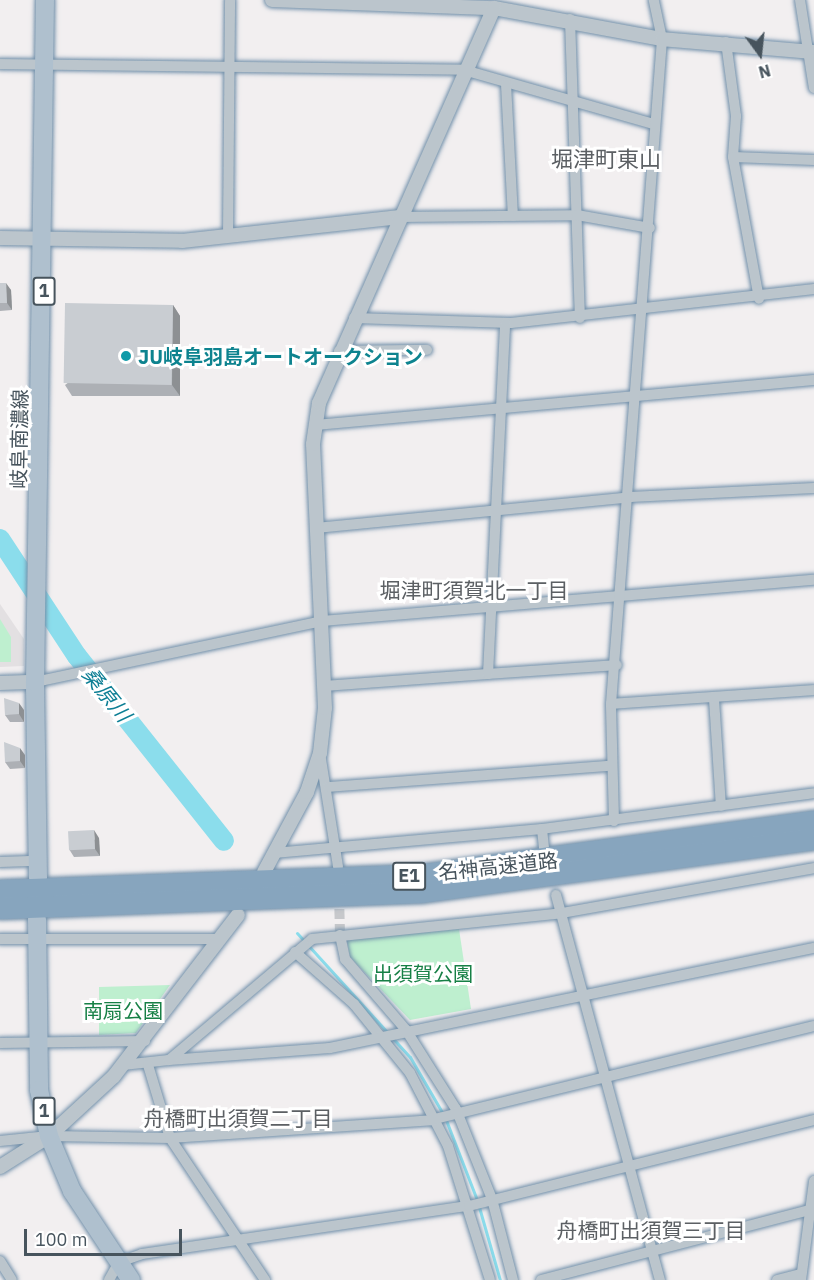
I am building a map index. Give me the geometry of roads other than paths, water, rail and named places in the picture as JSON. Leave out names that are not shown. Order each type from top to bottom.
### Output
[{"type":"highway","name":"名神高速道路","points":[[0,890],[418,875],[814,821]]},
{"type":"highway","name":"名神高速道路","points":[[0,908],[284,901],[420,892],[814,839]]},
{"type":"main road","name":"岐阜南濃線","points":[[38,870],[35,682],[45,240],[45,0]]},
{"type":"main road","name":"1","points":[[37,920],[39,1090],[49,1136],[72,1191],[131,1280]]},
{"type":"street","points":[[228,235],[230,0]]},
{"type":"street","points":[[272,0],[495,4],[662,39],[726,42],[810,51]]},
{"type":"street","points":[[614,821],[608,766],[610,704],[617,665],[623,595],[642,309],[650,228],[653,124],[662,39],[654,0]]},
{"type":"street","points":[[800,0],[810,51],[814,88]]},
{"type":"street","points":[[338,867],[328,787],[320,753],[324,686],[316,528],[315,425],[339,351],[495,4]]},
{"type":"street","points":[[570,19],[580,318]]},
{"type":"street","points":[[726,42],[736,116],[733,157],[759,299]]},
{"type":"street","points":[[0,64],[464,70],[506,84],[573,100],[653,124]]},
{"type":"street","points":[[506,84],[513,216]]},
{"type":"street","points":[[733,157],[814,160]]},
{"type":"street","points":[[0,238],[182,241],[398,217],[576,216],[650,228]]},
{"type":"street","points":[[354,318],[505,323],[580,318],[642,309],[759,299],[814,289]]},
{"type":"street","points":[[488,674],[505,323]]},
{"type":"street","points":[[339,351],[427,350]]},
{"type":"street","points":[[315,425],[814,380]]},
{"type":"street","points":[[316,528],[496,513],[630,497],[814,488]]},
{"type":"street","points":[[0,683],[35,682],[321,621],[814,580]]},
{"type":"street","points":[[324,686],[617,665]]},
{"type":"street","points":[[610,704],[714,699],[814,690]]},
{"type":"street","points":[[714,699],[721,806]]},
{"type":"street","points":[[264,872],[320,753]]},
{"type":"street","points":[[328,787],[608,766]]},
{"type":"street","points":[[274,853],[542,829],[814,793]]},
{"type":"street","points":[[542,829],[544,849]]},
{"type":"street","points":[[0,862],[38,870]]},
{"type":"street","points":[[169,1060],[309,941],[562,913],[814,868]]},
{"type":"street","points":[[556,895],[660,1280]]},
{"type":"street","points":[[0,1167],[49,1136],[146,1041],[238,915]]},
{"type":"street","points":[[340,936],[345,959],[402,1031],[452,1111],[489,1200],[513,1280]]},
{"type":"street","points":[[0,939],[221,939]]},
{"type":"street","points":[[123,1065],[148,1065],[169,1060],[330,1048],[402,1031],[585,998],[814,948]]},
{"type":"street","points":[[296,951],[332,982],[384,1037],[410,1073],[448,1146],[471,1205],[490,1280]]},
{"type":"street","points":[[0,1141],[49,1136],[170,1138],[434,1118],[452,1111],[814,1026]]},
{"type":"street","points":[[0,1043],[146,1041]]},
{"type":"street","points":[[148,1065],[170,1138],[265,1280]]},
{"type":"street","points":[[109,1280],[119,1262],[237,1237],[471,1205],[814,1120]]},
{"type":"street","points":[[777,1280],[801,1277],[814,1181]]},
{"type":"street","points":[[540,1280],[809,1210]]},
{"type":"street","points":[[0,1261],[12,1280]]},
{"type":"waterway","name":"桑原川","points":[[0,539],[77,656],[224,841]]},
{"type":"waterway","points":[[297,933],[410,1057],[443,1114]]},
{"type":"waterway","points":[[446,1120],[477,1200]]},
{"type":"waterway","points":[[479,1207],[500,1280]]},
{"type":"tunnel","points":[[339,894],[340,935]]},
{"type":"place","name":"JU岐阜羽島オートオークション","points":[[126,356]]},
{"type":"district","name":"堀津町東山","points":[[606,159]]},
{"type":"district","name":"堀津町須賀北一丁目","points":[[474,590]]},
{"type":"district","name":"舟橋町出須賀二丁目","points":[[238,1118]]},
{"type":"district","name":"舟橋町出須賀三丁目","points":[[651,1230]]},
{"type":"park label","name":"出須賀公園","points":[[423,973]]},
{"type":"park label","name":"南扇公園","points":[[123,1010]]}]
